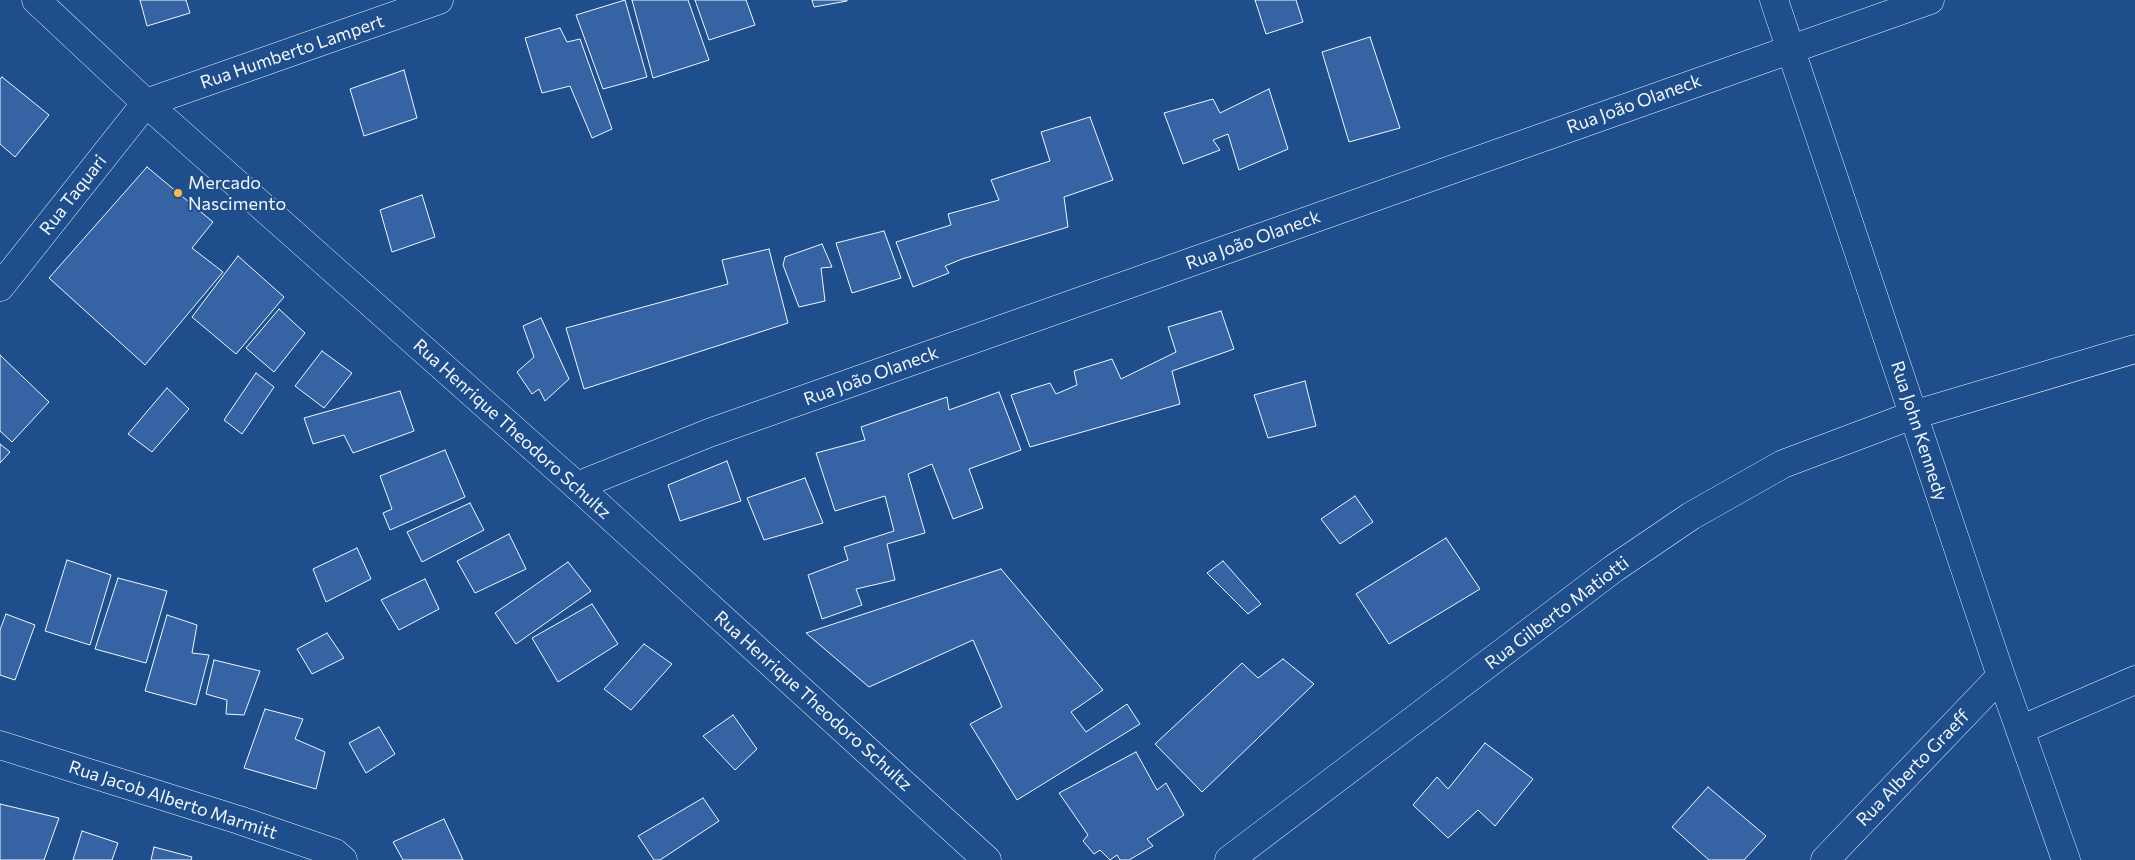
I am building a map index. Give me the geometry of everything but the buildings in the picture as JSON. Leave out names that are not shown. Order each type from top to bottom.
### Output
[{"type":"street","name":"Rua Henrique Theodoro Schultz","points":[[36,0],[146,103],[577,486],[987,860]]},
{"type":"street","name":"Rua Humberto Lampert","points":[[146,103],[439,0]]},
{"type":"street","name":"Rua John Kennedy","points":[[1774,0],[2000,676],[2066,860]]},
{"type":"street","name":"Rua João Olaneck","points":[[577,486],[727,427],[1930,0]]},
{"type":"street","name":"Rua Taquari","points":[[0,287],[146,103]]},
{"type":"street","name":"Rua Gilberto Matiotti","points":[[1229,860],[1614,569],[1691,516],[1783,464],[1914,415],[2135,349]]},
{"type":"street","name":"Rua Alberto Graeff","points":[[1825,860],[2000,676]]},
{"type":"street","points":[[2020,730],[2135,680]]},
{"type":"street","name":"Rua Jacob Alberto Marmitt","points":[[0,745],[248,823],[335,853],[342,860]]},
{"type":"place","name":"Mercado Nascimento","points":[[178,193]]}]
